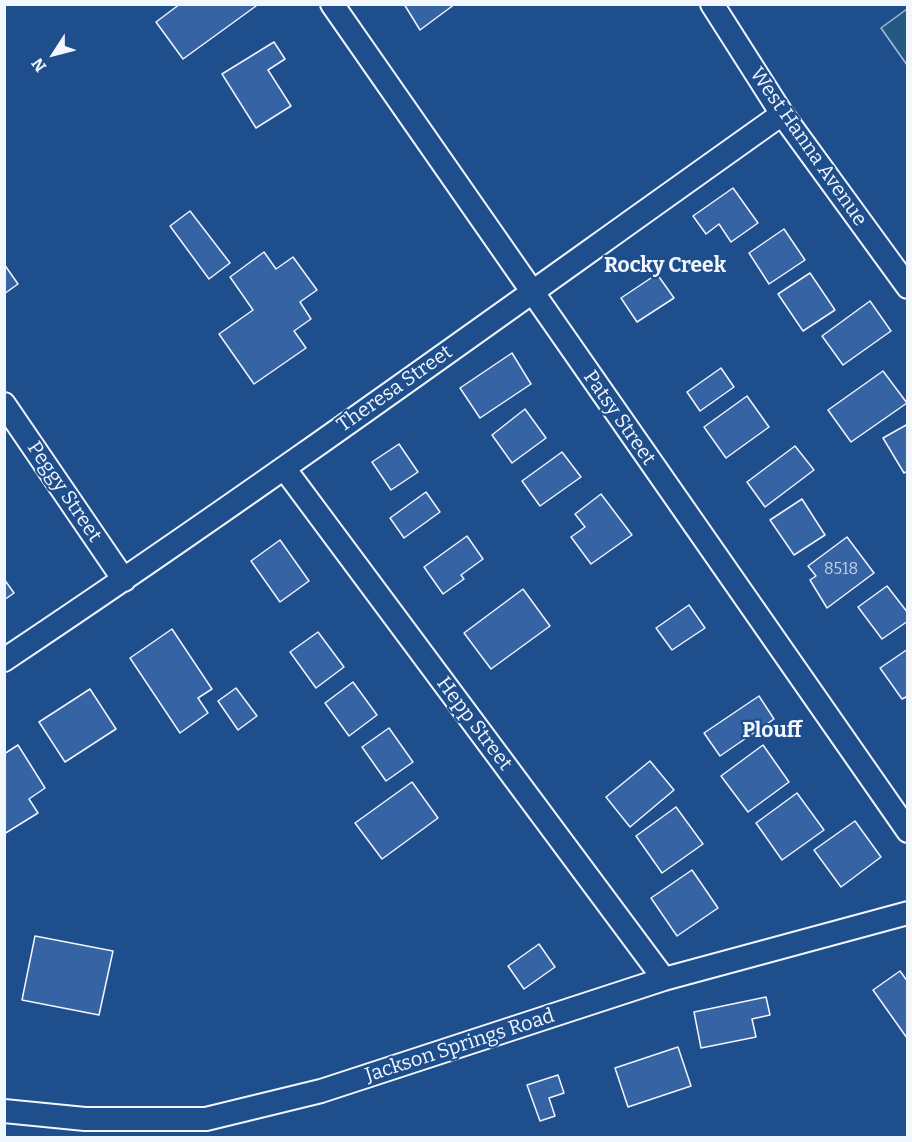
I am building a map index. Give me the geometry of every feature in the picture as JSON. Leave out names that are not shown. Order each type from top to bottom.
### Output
[{"type":"street","name":"Patsy Street","points":[[332,4],[908,831]]},
{"type":"street","name":"West Hanna Avenue","points":[[712,4],[782,114],[908,287]]},
{"type":"street","name":"Theresa Street","points":[[4,660],[124,580],[284,468],[782,114]]},
{"type":"street","name":"Peggy Street","points":[[4,404],[124,580]]},
{"type":"street","name":"Hepp Street","points":[[284,468],[664,979]]},
{"type":"street","name":"Jackson Springs Road","points":[[4,1112],[85,1119],[206,1119],[321,1091],[664,979],[908,913]]},
{"type":"shaded area","points":[[907,9],[907,65],[881,28]]},
{"type":"building","points":[[180,4],[255,4],[256,6],[183,59],[156,22]]},
{"type":"building","points":[[404,4],[455,4],[420,30]]},
{"type":"building","points":[[274,42],[285,59],[268,70],[291,106],[256,128],[222,74]]},
{"type":"building","points":[[733,188],[758,223],[731,242],[719,224],[706,234],[693,216]]},
{"type":"building","points":[[190,211],[230,263],[209,279],[170,226]]},
{"type":"building","points":[[784,229],[805,260],[769,284],[749,253]]},
{"type":"building","points":[[264,252],[276,269],[293,257],[317,290],[300,302],[311,319],[294,331],[306,348],[254,384],[219,334],[253,310],[230,277]]},
{"type":"building","points":[[4,264],[18,284],[4,294]]},
{"type":"building","points":[[810,273],[835,310],[803,331],[778,294]]},
{"type":"building","points":[[657,274],[674,298],[637,322],[621,298]]},
{"type":"building","points":[[870,301],[891,331],[843,365],[822,336]]},
{"type":"building","points":[[512,353],[531,384],[480,418],[460,388]]},
{"type":"building","points":[[721,368],[734,387],[700,411],[687,392]]},
{"type":"building","points":[[883,371],[907,403],[851,442],[828,410]]},
{"type":"building","points":[[747,396],[769,427],[726,458],[704,427]]},
{"type":"building","points":[[525,409],[546,438],[512,463],[492,435]]},
{"type":"building","points":[[908,424],[908,471],[904,473],[883,438]]},
{"type":"building","points":[[399,444],[418,472],[391,490],[372,462]]},
{"type":"building","points":[[795,446],[814,470],[765,507],[747,482]]},
{"type":"building","points":[[562,452],[581,477],[540,506],[522,481]]},
{"type":"building","points":[[426,492],[440,512],[404,538],[390,518]]},
{"type":"building","points":[[601,494],[632,535],[591,564],[571,537],[585,527],[575,514]]},
{"type":"building","points":[[802,499],[825,535],[794,555],[770,520]]},
{"type":"building","points":[[467,536],[483,559],[461,575],[464,579],[443,594],[424,567]]},
{"type":"building","points":[[847,537],[874,573],[827,608],[810,580],[816,576],[808,566]]},
{"type":"building","points":[[280,540],[309,581],[280,602],[251,561]]},
{"type":"building","points":[[4,579],[14,593],[4,600]]},
{"type":"building","points":[[887,586],[908,613],[908,621],[882,639],[858,607]]},
{"type":"building","points":[[523,589],[550,626],[491,669],[464,633]]},
{"type":"building","points":[[689,605],[705,628],[672,650],[656,628]]},
{"type":"building","points":[[172,629],[212,689],[198,698],[208,713],[180,733],[130,658]]},
{"type":"building","points":[[318,632],[344,667],[316,688],[290,652]]},
{"type":"building","points":[[908,649],[908,696],[902,699],[880,668]]},
{"type":"building","points":[[353,682],[377,715],[349,736],[325,703]]},
{"type":"building","points":[[236,688],[257,716],[238,730],[218,701]]},
{"type":"building","points":[[90,689],[116,729],[65,762],[39,722]]},
{"type":"building","points":[[759,696],[774,719],[720,756],[704,733]]},
{"type":"building","points":[[389,728],[413,762],[386,781],[362,747]]},
{"type":"building","points":[[18,745],[45,788],[29,799],[38,813],[4,834],[4,754]]},
{"type":"building","points":[[763,745],[789,782],[748,812],[721,776]]},
{"type":"building","points":[[650,761],[674,790],[630,827],[606,797]]},
{"type":"building","points":[[412,782],[438,818],[382,859],[355,823]]},
{"type":"building","points":[[797,793],[824,830],[782,860],[756,823]]},
{"type":"building","points":[[676,807],[703,844],[662,873],[636,836]]},
{"type":"building","points":[[855,821],[881,857],[841,887],[814,850]]},
{"type":"building","points":[[692,870],[718,908],[677,936],[651,898]]},
{"type":"building","points":[[35,936],[113,951],[99,1015],[22,1000]]},
{"type":"building","points":[[539,944],[555,967],[524,989],[508,966]]},
{"type":"building","points":[[900,971],[908,982],[907,1038],[873,990]]},
{"type":"building","points":[[766,997],[770,1015],[752,1019],[756,1037],[701,1048],[694,1012]]},
{"type":"building","points":[[678,1047],[691,1086],[628,1107],[615,1068]]},
{"type":"building","points":[[558,1075],[564,1093],[549,1098],[555,1116],[540,1121],[527,1085]]},
{"type":"district","name":"Rocky Creek","points":[[665,266]]},
{"type":"district","name":"Plouff","points":[[772,731]]}]
